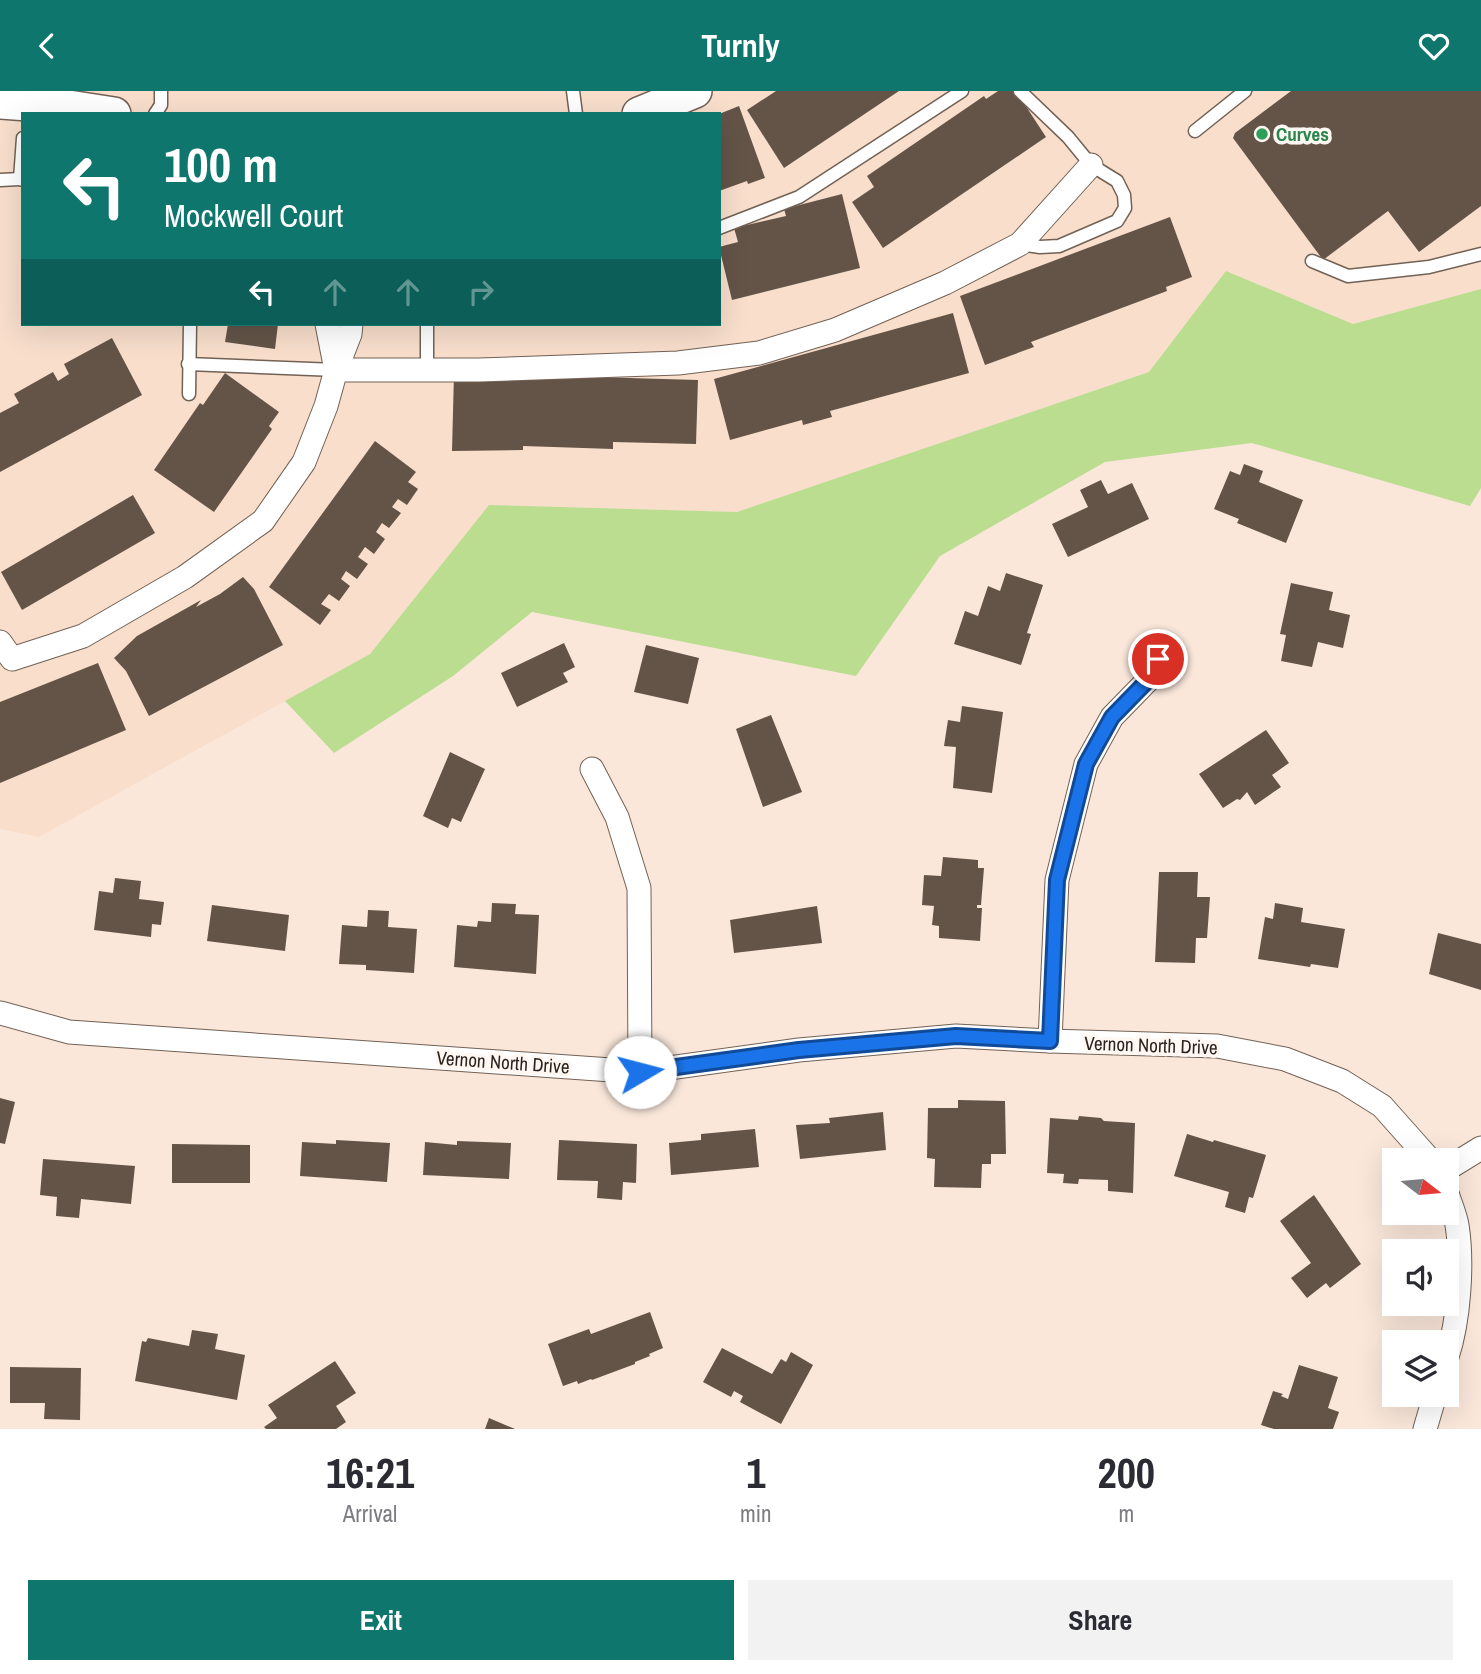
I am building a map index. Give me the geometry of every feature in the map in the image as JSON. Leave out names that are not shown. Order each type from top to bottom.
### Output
[{"type":"street","points":[[644,112],[695,91]]},
{"type":"street","points":[[20,103],[97,112]]},
{"type":"street","points":[[336,370],[678,363],[759,353],[835,330],[945,283],[1020,244],[1091,165]]},
{"type":"street","points":[[327,326],[336,370]]},
{"type":"street","points":[[0,642],[12,659],[83,636],[185,577],[263,521],[304,462],[326,406],[351,326]]},
{"type":"street","points":[[1050,1041],[1057,880],[1086,764],[1112,717],[1152,676],[1158,659]]},
{"type":"street","points":[[592,769],[617,817],[639,888],[640,1072]]},
{"type":"street","name":"Vernon North Drive","points":[[1,1013],[69,1032],[640,1072],[799,1050],[956,1036],[1217,1046],[1285,1059],[1342,1081],[1382,1106],[1419,1148]]},
{"type":"street","points":[[1460,1161],[1481,1148]]},
{"type":"street","points":[[1453,1330],[1459,1282],[1457,1225]]},
{"type":"street","points":[[1425,1429],[1432,1407]]},
{"type":"lane","points":[[156,112],[161,105],[161,91]]},
{"type":"lane","points":[[573,91],[576,112]]},
{"type":"lane","points":[[721,227],[799,197],[962,91]]},
{"type":"lane","points":[[1020,91],[1068,137],[1091,165],[1117,181],[1124,195],[1125,208],[1117,221],[1059,246],[1020,244]]},
{"type":"lane","points":[[1195,131],[1245,91]]},
{"type":"lane","points":[[0,180],[21,179]]},
{"type":"lane","points":[[1312,261],[1348,276],[1429,267],[1481,254]]},
{"type":"lane","points":[[189,394],[190,326]]},
{"type":"lane","points":[[426,326],[427,370]]},
{"type":"lane","points":[[188,364],[336,370]]},
{"type":"shaded area","points":[[0,91],[1481,91],[1481,289],[1353,324],[1226,271],[1149,372],[737,512],[489,505],[370,654],[39,837],[0,829]]},
{"type":"green space","points":[[1226,271],[1353,324],[1481,289],[1481,488],[1470,506],[1252,443],[1105,462],[940,556],[856,676],[532,612],[453,676],[334,753],[285,701],[370,654],[489,505],[737,512],[1149,372]]},
{"type":"building","points":[[776,91],[899,91],[784,168],[747,110]]},
{"type":"building","points":[[998,91],[1016,91],[1046,137],[883,248],[852,202],[874,187],[867,176],[984,96],[986,99]]},
{"type":"building","points":[[1291,91],[1481,91],[1481,206],[1419,252],[1388,211],[1323,260],[1233,138],[1235,133]]},
{"type":"building","points":[[739,106],[765,178],[721,190],[721,113]]},
{"type":"building","points":[[842,194],[860,268],[732,300],[721,246],[738,242],[734,228],[786,216],[784,209]]},
{"type":"building","points":[[1170,217],[1192,277],[1166,287],[1167,291],[1031,342],[1034,347],[985,365],[960,296]]},
{"type":"building","points":[[953,313],[969,373],[830,411],[832,417],[803,425],[802,420],[730,440],[714,379]]},
{"type":"building","points":[[228,326],[278,326],[275,349],[225,342]]},
{"type":"building","points":[[112,338],[142,395],[0,472],[0,413],[19,403],[14,394],[53,372],[58,381],[69,374],[64,364]]},
{"type":"building","points":[[225,373],[279,412],[269,426],[272,429],[214,512],[154,470],[200,403],[203,405]]},
{"type":"building","points":[[454,373],[698,380],[696,444],[613,442],[613,449],[523,446],[523,450],[452,451]]},
{"type":"building","points":[[375,441],[416,472],[408,482],[418,489],[407,505],[398,499],[392,507],[401,513],[389,528],[382,523],[376,532],[385,539],[374,554],[365,547],[358,557],[368,564],[357,579],[346,571],[341,579],[350,586],[339,601],[329,594],[321,604],[331,610],[320,625],[269,587]]},
{"type":"building","points":[[1244,464],[1263,471],[1259,482],[1303,500],[1286,543],[1237,523],[1239,519],[1214,509],[1230,471],[1240,475]]},
{"type":"building","points":[[1101,480],[1108,494],[1132,483],[1149,519],[1068,557],[1052,524],[1088,507],[1080,490]]},
{"type":"building","points":[[133,495],[155,533],[22,610],[1,572]]},
{"type":"building","points":[[1006,573],[1043,585],[1027,633],[1031,634],[1021,665],[954,644],[965,611],[978,616],[988,586],[1000,591]]},
{"type":"building","points":[[243,577],[254,589],[283,645],[149,716],[126,671],[114,658],[137,636],[201,600],[196,607],[220,594]]},
{"type":"building","points":[[1291,583],[1333,592],[1329,610],[1350,615],[1343,648],[1318,642],[1312,667],[1281,661],[1286,635],[1280,634]]},
{"type":"building","points":[[564,643],[575,667],[563,673],[568,682],[517,707],[501,673]]},
{"type":"building","points":[[646,645],[699,658],[688,704],[634,692]]},
{"type":"building","points":[[98,663],[126,730],[0,783],[0,702]]},
{"type":"building","points":[[962,706],[1003,712],[992,793],[953,788],[956,747],[944,746],[948,720],[960,722]]},
{"type":"building","points":[[771,715],[802,792],[763,807],[736,729]]},
{"type":"building","points":[[1266,730],[1289,763],[1272,775],[1281,787],[1255,805],[1247,792],[1240,800],[1237,799],[1223,808],[1199,774]]},
{"type":"building","points":[[450,752],[485,769],[461,822],[452,818],[448,828],[423,816]]},
{"type":"building","points":[[943,857],[978,860],[978,868],[984,868],[981,905],[977,905],[977,908],[982,908],[980,941],[939,938],[939,926],[932,925],[934,906],[922,905],[924,875],[941,876]]},
{"type":"building","points":[[1159,872],[1198,872],[1197,897],[1210,897],[1207,938],[1196,938],[1195,963],[1155,962]]},
{"type":"building","points":[[115,878],[141,881],[139,899],[164,902],[161,925],[152,924],[151,937],[94,930],[99,891],[113,893]]},
{"type":"building","points":[[492,903],[516,904],[515,914],[539,915],[536,974],[454,967],[457,925],[477,927],[478,921],[491,922]]},
{"type":"building","points":[[1275,903],[1303,908],[1301,922],[1345,929],[1338,968],[1311,964],[1310,967],[1258,959],[1265,917],[1273,919]]},
{"type":"building","points":[[212,905],[289,915],[285,951],[207,941]]},
{"type":"building","points":[[817,906],[822,943],[734,953],[730,920]]},
{"type":"building","points":[[368,910],[389,911],[388,927],[417,929],[414,973],[366,970],[366,965],[339,964],[342,925],[367,927]]},
{"type":"building","points":[[1438,933],[1481,944],[1481,990],[1429,974]]},
{"type":"building","points":[[0,1098],[15,1102],[5,1144],[0,1143]]},
{"type":"building","points":[[958,1100],[1005,1101],[1006,1154],[991,1154],[991,1164],[982,1164],[981,1188],[934,1187],[935,1159],[927,1158],[928,1108],[958,1108]]},
{"type":"building","points":[[883,1112],[886,1150],[800,1159],[796,1125],[830,1123],[829,1118]]},
{"type":"building","points":[[1079,1116],[1135,1123],[1133,1193],[1108,1191],[1108,1180],[1079,1179],[1078,1184],[1063,1183],[1064,1174],[1047,1173],[1050,1118],[1078,1120]]},
{"type":"building","points":[[755,1129],[759,1167],[671,1175],[669,1143],[701,1140],[701,1134]]},
{"type":"building","points":[[1187,1134],[1266,1155],[1253,1198],[1249,1197],[1245,1213],[1225,1207],[1229,1192],[1174,1176]]},
{"type":"building","points":[[336,1140],[390,1143],[387,1182],[300,1176],[302,1142],[336,1144]]},
{"type":"building","points":[[559,1140],[637,1144],[636,1183],[623,1182],[622,1200],[597,1198],[598,1181],[557,1180]]},
{"type":"building","points":[[457,1141],[511,1143],[509,1179],[423,1175],[425,1142],[457,1145]]},
{"type":"building","points":[[172,1144],[250,1145],[250,1183],[172,1183]]},
{"type":"building","points":[[43,1159],[135,1166],[131,1204],[81,1199],[79,1218],[56,1216],[57,1197],[40,1195]]},
{"type":"building","points":[[1314,1195],[1361,1264],[1330,1288],[1326,1283],[1307,1298],[1291,1278],[1311,1263],[1280,1221]]},
{"type":"building","points":[[650,1312],[663,1348],[635,1364],[592,1380],[563,1386],[548,1344],[589,1329],[591,1334]]},
{"type":"building","points":[[192,1330],[218,1334],[215,1349],[245,1355],[237,1400],[135,1381],[142,1341],[146,1342],[148,1338],[189,1346]]},
{"type":"building","points":[[722,1348],[772,1374],[781,1359],[786,1362],[791,1352],[813,1365],[781,1424],[740,1402],[743,1396],[734,1391],[731,1397],[703,1382]]},
{"type":"building","points":[[335,1361],[356,1393],[336,1406],[346,1422],[336,1429],[264,1427],[277,1418],[268,1405]]},
{"type":"building","points":[[1299,1365],[1338,1377],[1328,1408],[1339,1412],[1333,1429],[1274,1429],[1261,1425],[1273,1391],[1288,1399]]},
{"type":"building","points":[[10,1367],[81,1368],[80,1420],[44,1419],[45,1403],[10,1403]]},
{"type":"building","points":[[489,1418],[515,1429],[485,1429]]},
{"type":"place","name":"Curves","points":[[1262,134]]},
{"type":"route","points":[[640,1072],[799,1050],[956,1036],[1050,1041],[1057,880],[1086,764],[1112,717],[1152,676],[1158,659]]}]
